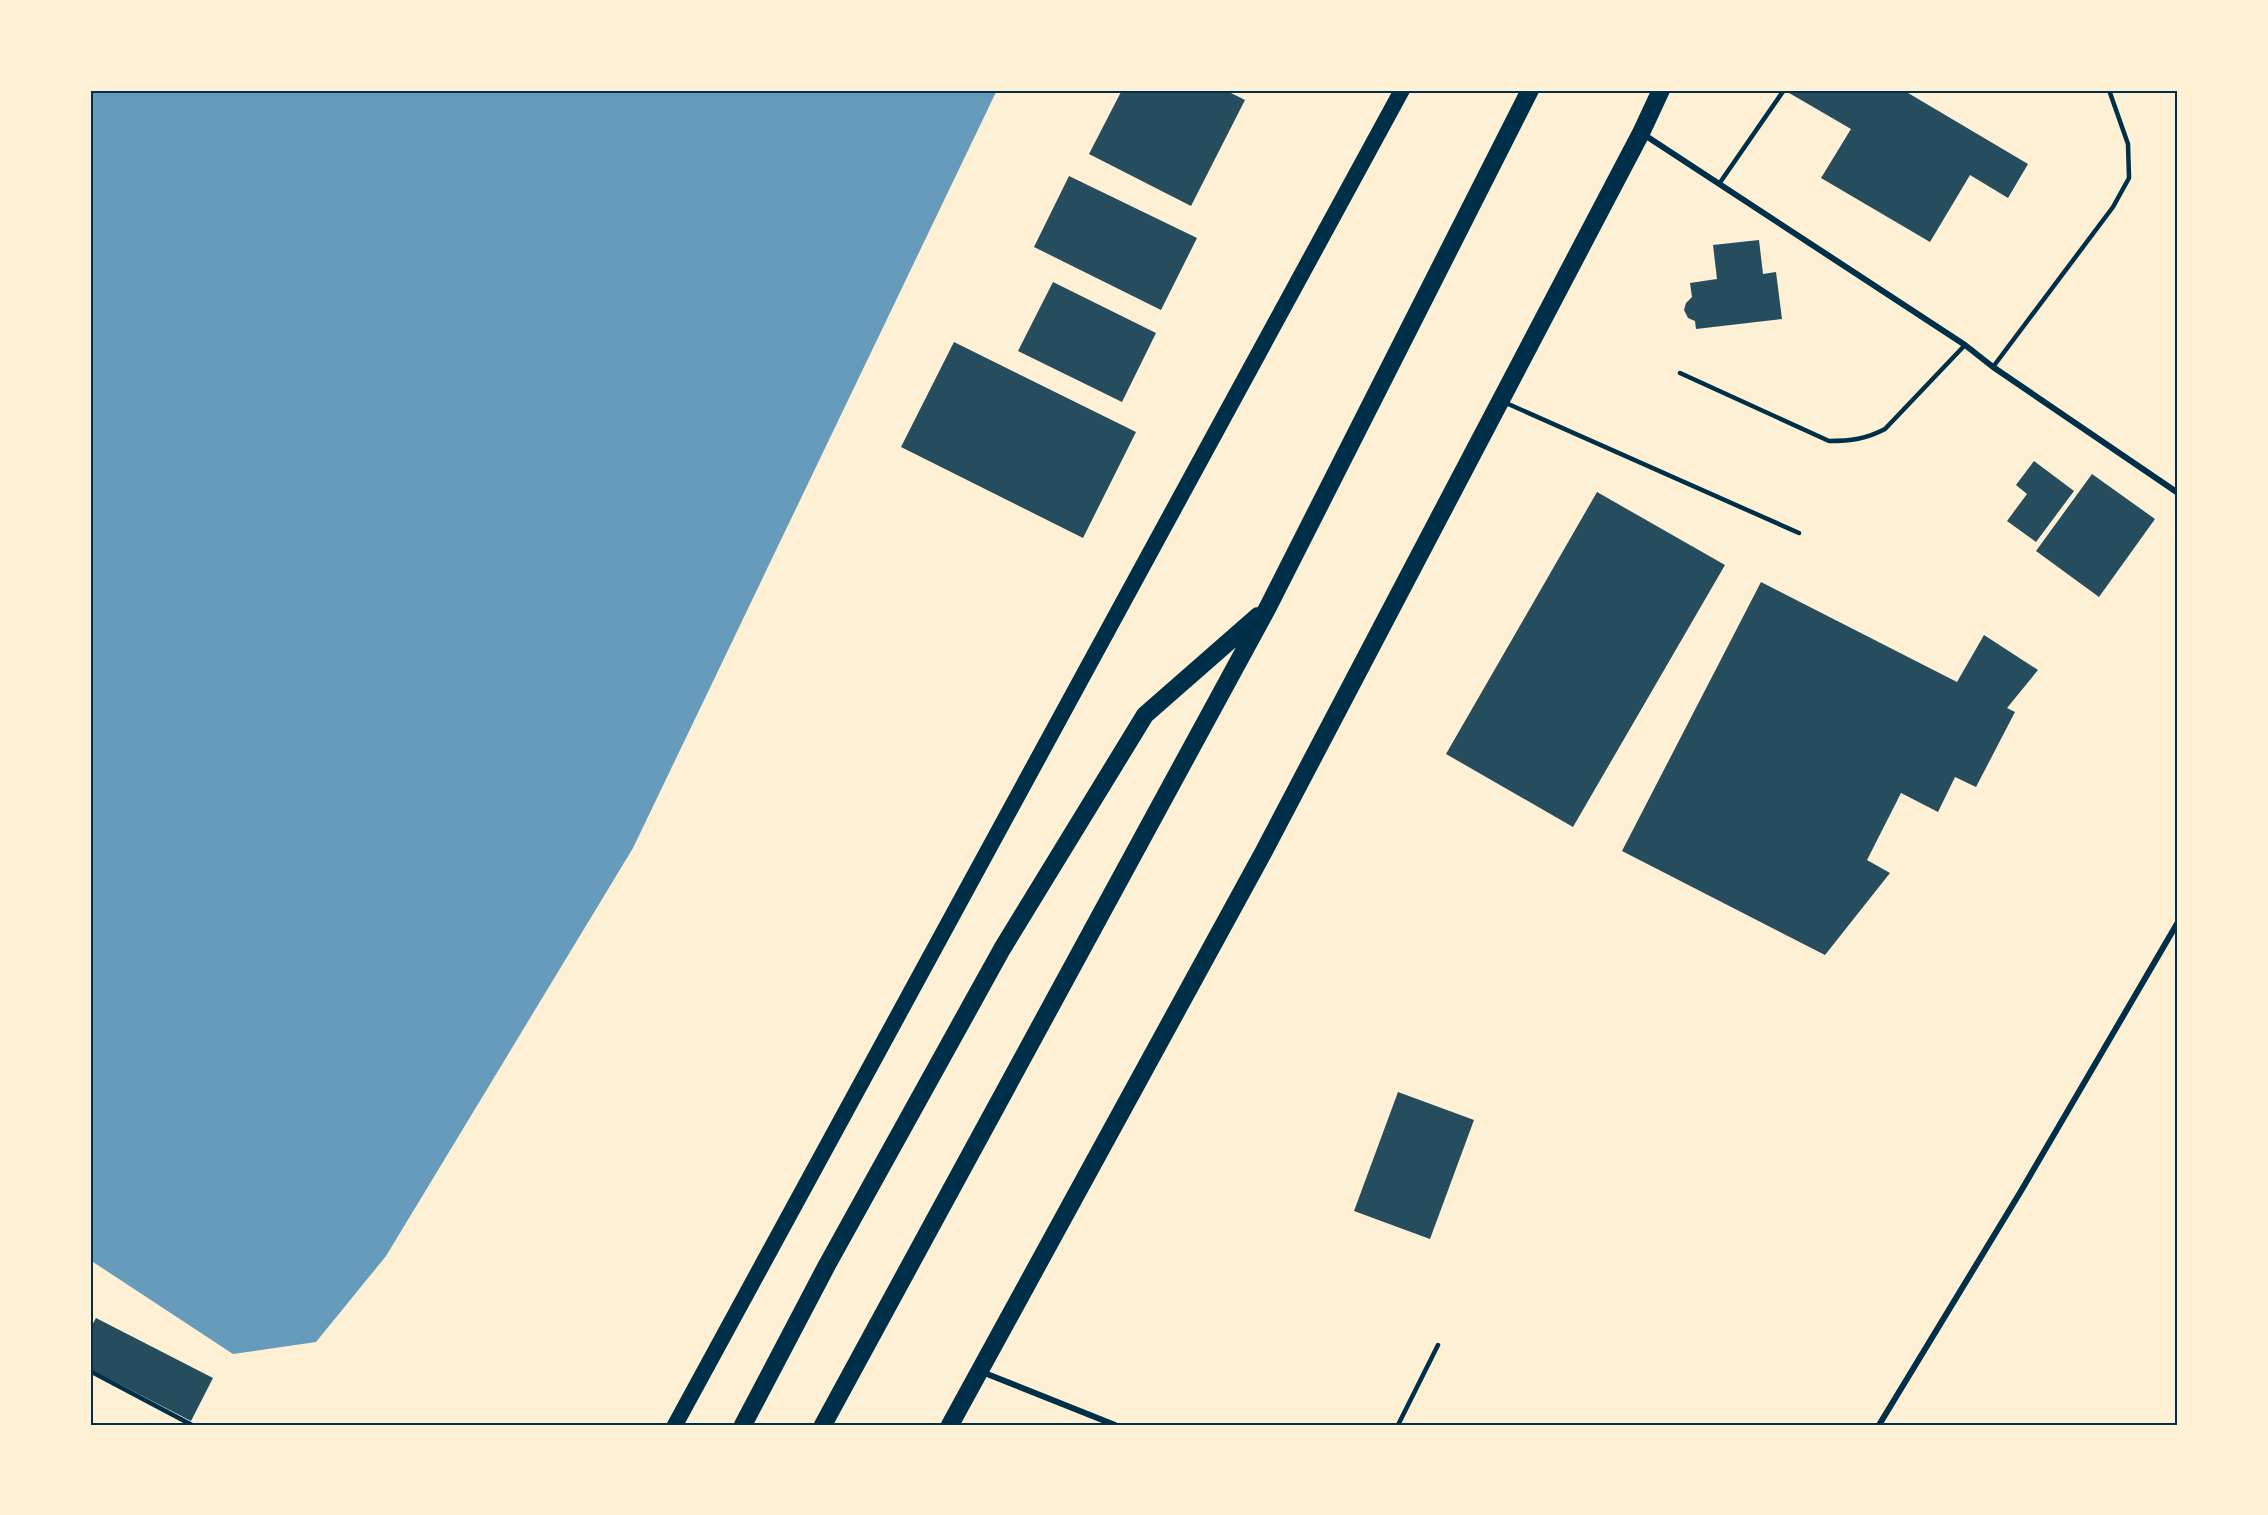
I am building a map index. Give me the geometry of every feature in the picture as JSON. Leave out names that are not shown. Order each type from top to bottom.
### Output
[{"type":"highway","points":[[675,1425],[1402,90]]},
{"type":"highway","points":[[823,1425],[1268,607],[1530,90]]},
{"type":"highway","points":[[950,1425],[1263,853],[1641,133],[1661,90]]},
{"type":"highway","points":[[743,1425],[827,1265],[1002,949],[1145,715],[1268,607]]},
{"type":"street","points":[[1641,133],[1965,345],[2178,493]]},
{"type":"street","points":[[1879,1425],[2021,1191],[2178,922]]},
{"type":"street","points":[[981,1371],[1115,1425]]},
{"type":"lane","points":[[1719,184],[1784,90]]},
{"type":"lane","points":[[1994,367],[2113,207],[2129,178],[2128,144],[2109,90]]},
{"type":"lane","points":[[1680,373],[1830,441],[1850,441],[1869,437],[1885,429],[1965,345]]},
{"type":"lane","points":[[1500,400],[1799,533]]},
{"type":"lane","points":[[1398,1425],[1438,1345]]},
{"type":"lane","points":[[90,1371],[192,1425]]},
{"type":"water","points":[[90,90],[997,90],[633,848],[386,1256],[316,1342],[233,1354],[90,1260]]},
{"type":"building","points":[[1122,90],[1225,90],[1245,100],[1191,206],[1089,154]]},
{"type":"building","points":[[1784,90],[1903,90],[2028,164],[2008,198],[1970,175],[1930,242],[1821,178],[1851,129]]},
{"type":"building","points":[[1069,176],[1197,238],[1161,310],[1034,247]]},
{"type":"building","points":[[1759,240],[1763,274],[1776,272],[1782,319],[1696,329],[1695,321],[1688,318],[1684,310],[1686,303],[1692,297],[1690,283],[1717,279],[1713,245]]},
{"type":"building","points":[[1053,282],[1156,333],[1122,402],[1018,351]]},
{"type":"building","points":[[954,342],[1136,432],[1083,538],[901,447]]},
{"type":"building","points":[[2034,461],[2074,491],[2036,542],[2007,521],[2027,494],[2016,485]]},
{"type":"building","points":[[2092,474],[2155,519],[2099,597],[2036,551]]},
{"type":"building","points":[[1597,492],[1725,565],[1573,827],[1446,754]]},
{"type":"building","points":[[1761,582],[1957,682],[1984,635],[2038,670],[2007,708],[2015,712],[1976,787],[1955,777],[1938,812],[1901,793],[1867,860],[1890,873],[1825,955],[1622,851]]},
{"type":"building","points":[[1398,1092],[1474,1120],[1430,1239],[1354,1211]]},
{"type":"building","points":[[96,1318],[213,1378],[191,1421],[90,1369],[90,1329]]}]
